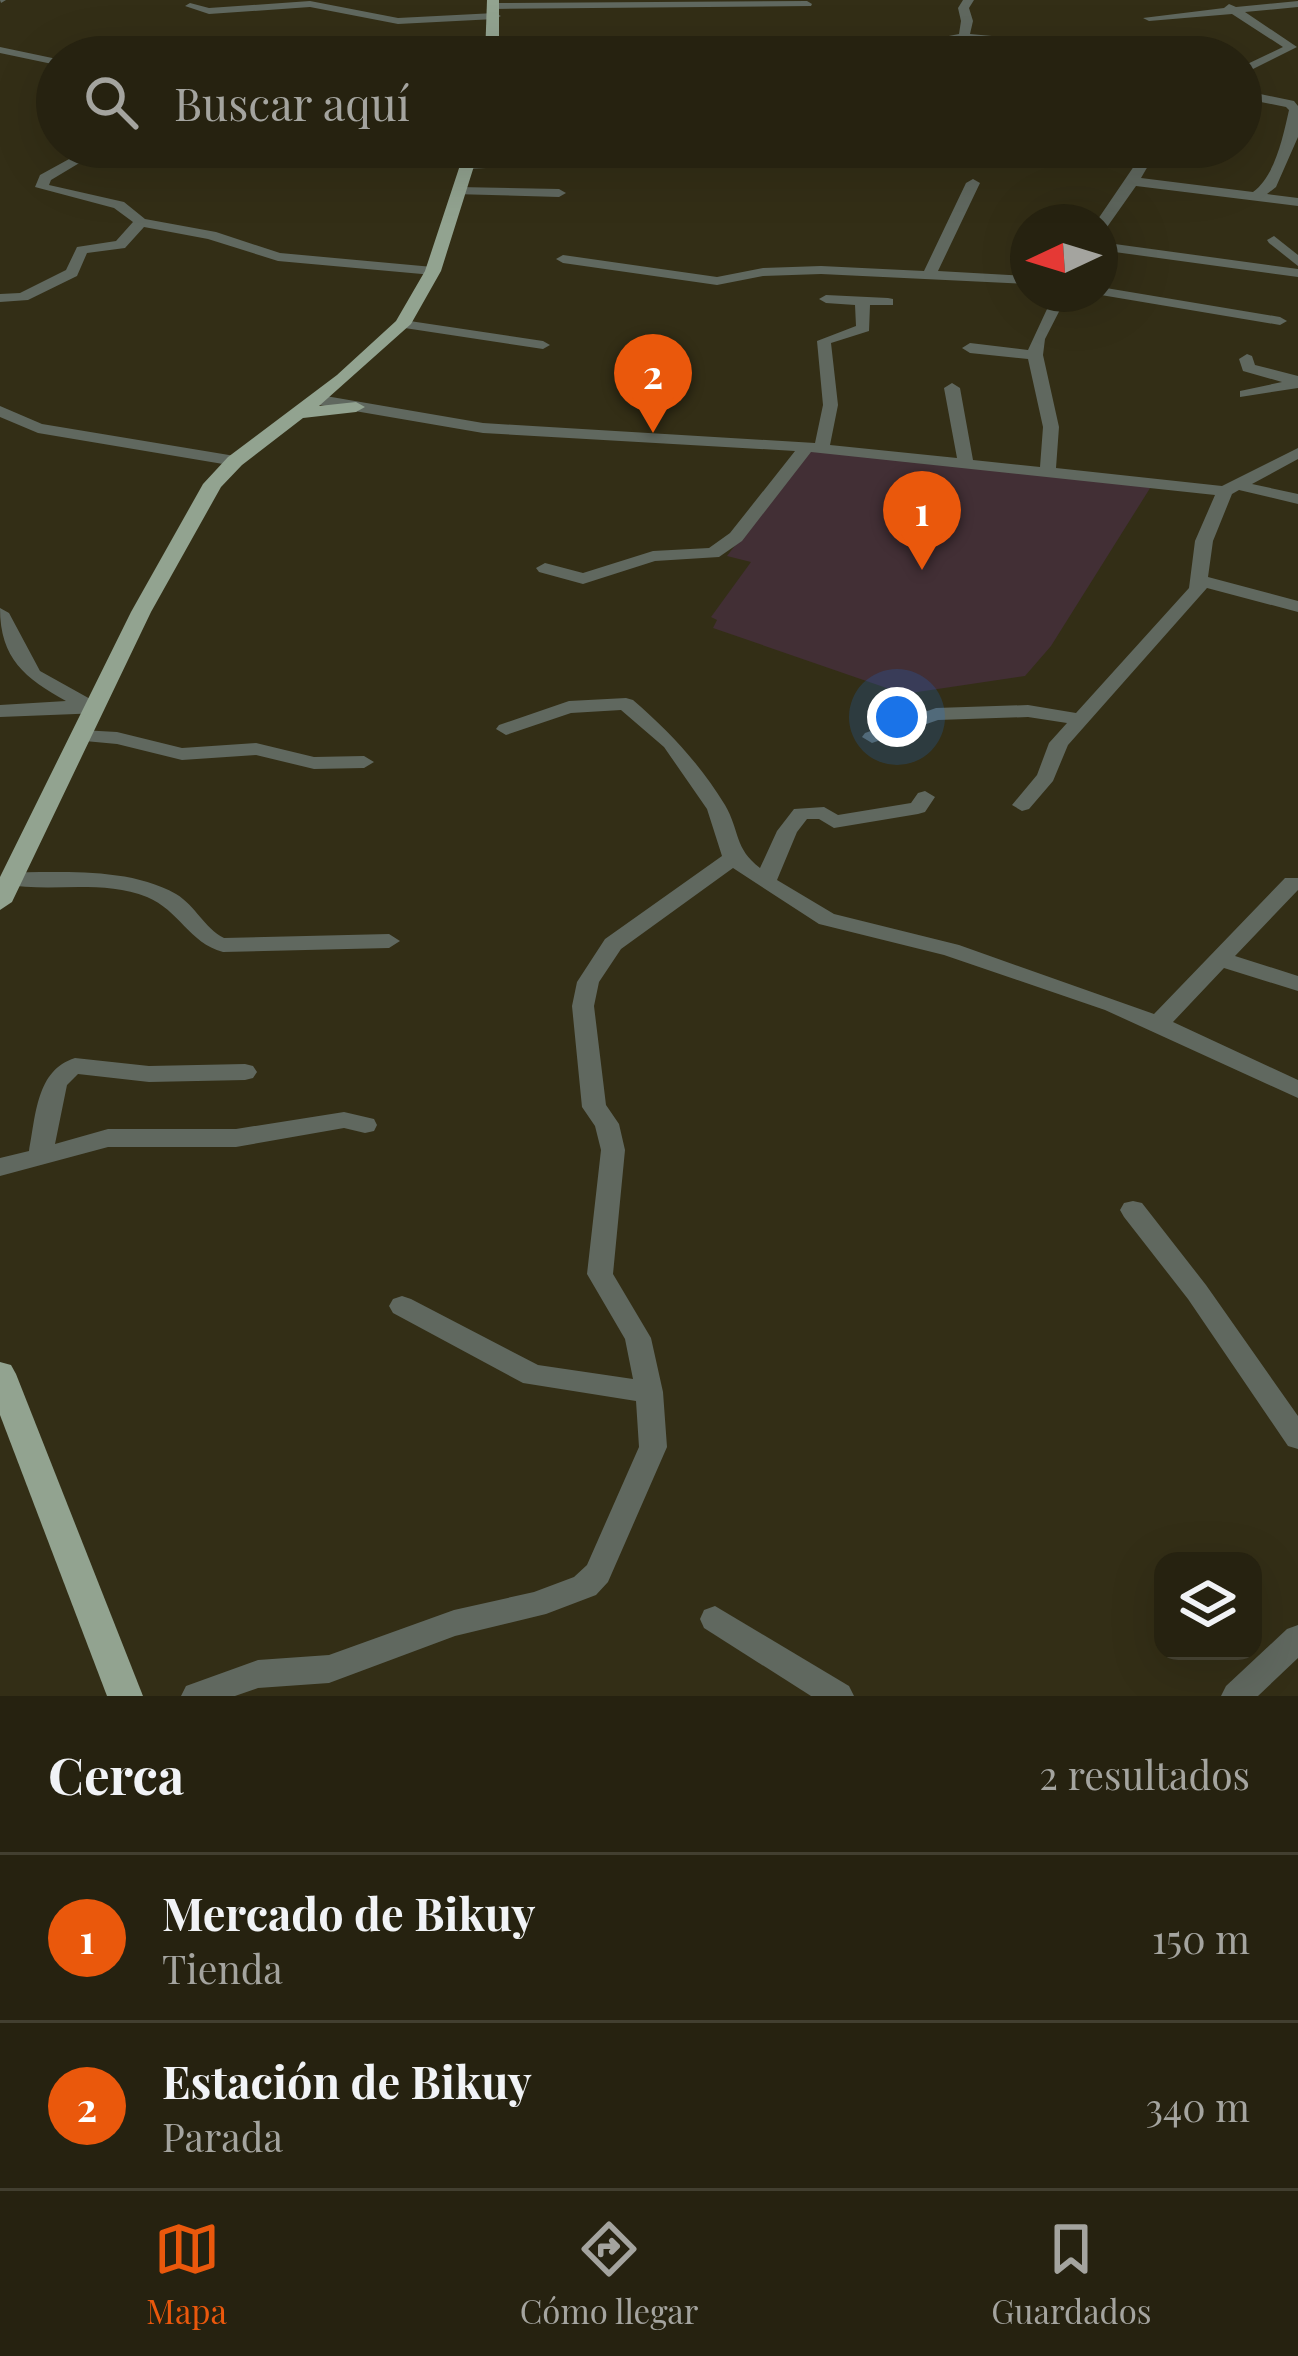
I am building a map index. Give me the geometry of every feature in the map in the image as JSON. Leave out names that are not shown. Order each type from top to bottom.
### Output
[{"type":"main road","points":[[0,902],[81,736],[90,707],[213,484],[235,460],[343,379],[403,323],[433,271],[466,168]]},
{"type":"main road","points":[[292,415],[319,408],[360,407],[343,379]]},
{"type":"main road","points":[[0,1374],[125,1696]]},
{"type":"street","points":[[964,36],[968,21],[963,8],[969,0]]},
{"type":"street","points":[[1219,0],[1291,47],[1262,61]]},
{"type":"street","points":[[190,6],[209,11],[310,4],[398,21],[494,7],[807,4]]},
{"type":"street","points":[[1149,18],[1298,4]]},
{"type":"street","points":[[0,50],[36,58]]},
{"type":"street","points":[[1259,194],[1269,187],[1294,134],[1295,110],[1290,104],[1262,98]]},
{"type":"street","points":[[63,168],[45,178],[42,187],[119,205],[141,222],[211,235],[304,262],[433,271]]},
{"type":"street","points":[[1115,204],[1142,168]]},
{"type":"street","points":[[1130,181],[1298,202]]},
{"type":"street","points":[[929,274],[973,183]]},
{"type":"street","points":[[458,191],[559,193]]},
{"type":"street","points":[[0,298],[23,297],[72,273],[82,250],[120,245],[141,222]]},
{"type":"street","points":[[1274,240],[1296,268]]},
{"type":"street","points":[[1118,248],[1296,268]]},
{"type":"street","points":[[563,259],[717,281],[780,271],[1010,279]]},
{"type":"street","points":[[826,299],[887,308],[895,273]]},
{"type":"street","points":[[1118,294],[1280,322]]},
{"type":"street","points":[[545,568],[583,579],[652,556],[713,554],[736,537],[814,447],[834,416],[822,369],[824,341],[858,334],[864,328],[862,301]]},
{"type":"street","points":[[1048,471],[1051,427],[1035,355],[1052,312]]},
{"type":"street","points":[[403,323],[543,345]]},
{"type":"street","points":[[970,348],[1035,355]]},
{"type":"street","points":[[1247,359],[1248,368],[1298,382]]},
{"type":"street","points":[[1246,394],[1298,382]]},
{"type":"street","points":[[952,388],[966,464]]},
{"type":"street","points":[[317,397],[496,429],[814,447],[1233,488],[1298,499]]},
{"type":"street","points":[[0,411],[42,429],[235,460]]},
{"type":"street","points":[[1022,805],[1046,777],[1059,743],[1191,600],[1203,581],[1204,541],[1233,488],[1298,453]]},
{"type":"street","points":[[1203,581],[1298,607]]},
{"type":"street","points":[[0,613],[32,674],[90,707]]},
{"type":"street","points":[[506,729],[569,706],[626,704],[671,743],[717,809],[734,858],[827,919],[951,950],[1159,1022],[1298,1090]]},
{"type":"street","points":[[0,711],[90,707]]},
{"type":"street","points":[[872,737],[937,715],[1028,711],[1080,719]]},
{"type":"street","points":[[81,736],[117,738],[182,754],[256,749],[314,763],[364,762]]},
{"type":"street","points":[[765,882],[787,832],[801,813],[824,812],[834,821],[918,808],[925,797]]},
{"type":"street","points":[[197,1696],[258,1674],[329,1669],[454,1623],[535,1605],[585,1586],[607,1557],[653,1447],[650,1392],[638,1338],[600,1274],[613,1150],[607,1124],[594,1107],[583,1006],[588,982],[613,944],[734,858]]},
{"type":"street","points":[[11,879],[94,880],[168,898],[207,942],[223,945],[389,941]]},
{"type":"street","points":[[1159,1022],[1293,883]]},
{"type":"street","points":[[1217,958],[1298,984]]},
{"type":"street","points":[[40,1155],[55,1084],[75,1066],[149,1074],[245,1072]]},
{"type":"street","points":[[0,1167],[108,1138],[236,1138],[344,1120],[365,1125]]},
{"type":"street","points":[[1132,1210],[1197,1292],[1298,1438]]},
{"type":"street","points":[[402,1306],[533,1375],[650,1392]]},
{"type":"street","points":[[715,1619],[838,1696]]},
{"type":"street","points":[[1237,1696],[1298,1638]]},
{"type":"shaded area","points":[[808,449],[1152,485],[1051,646],[1025,676],[904,694],[713,628],[717,620],[711,617],[751,562],[727,556]]},
{"type":"place","name":"Estación de Bikuy","points":[[653,433]]},
{"type":"place","name":"Mercado de Bikuy","points":[[922,570]]}]
